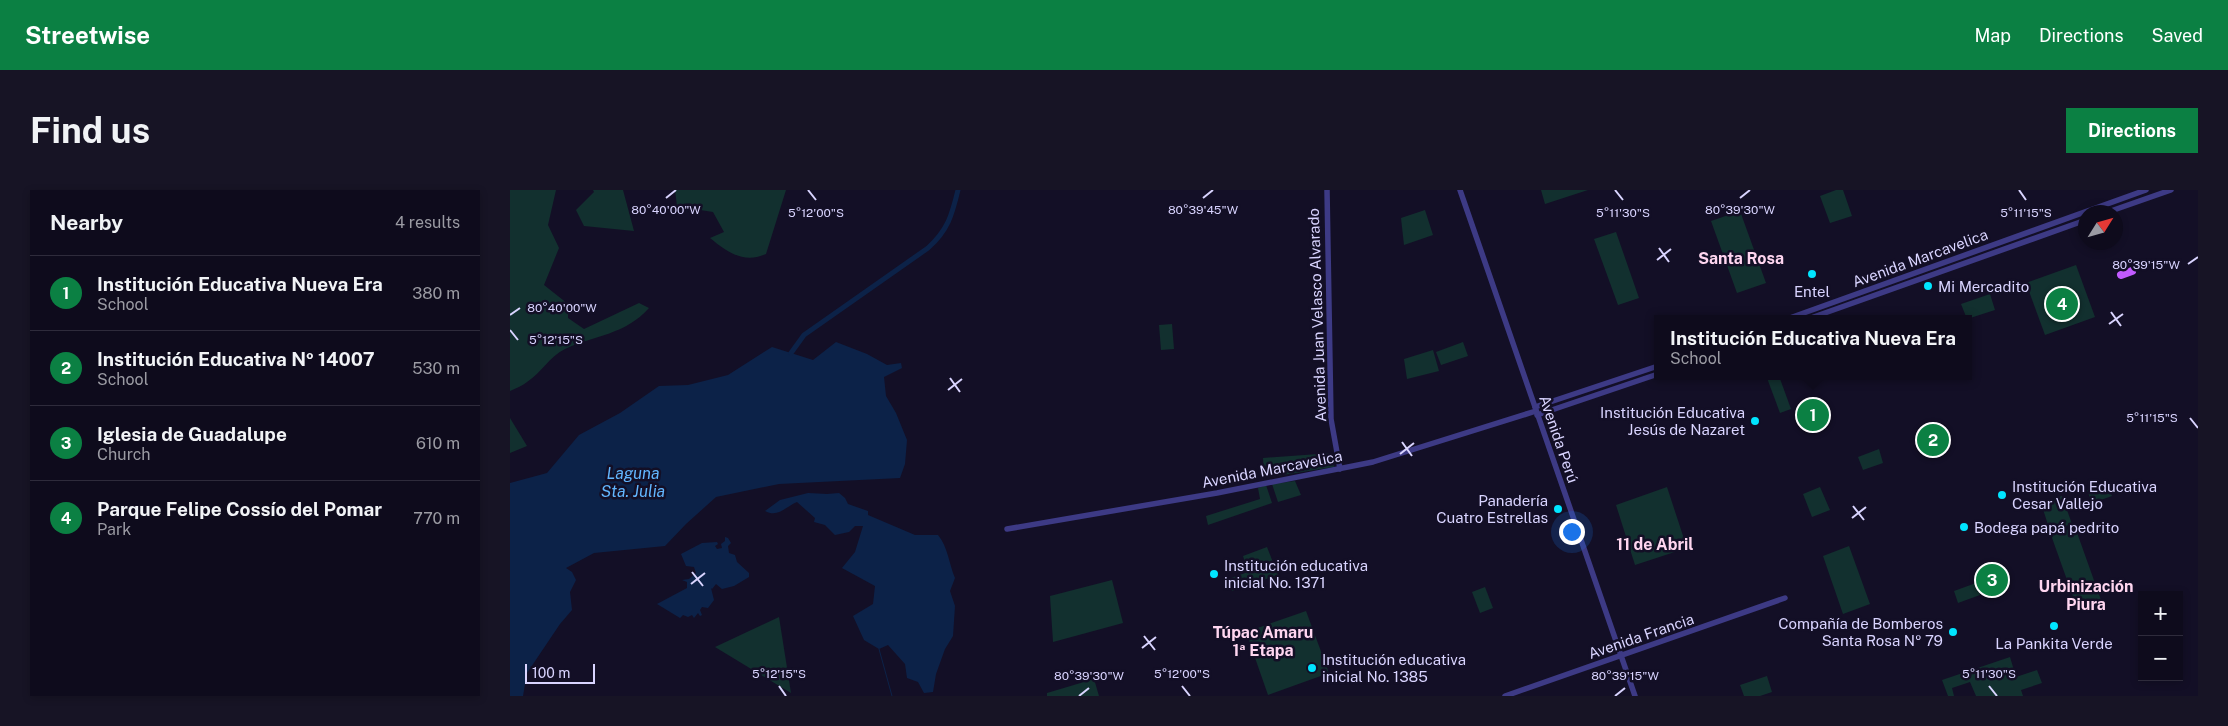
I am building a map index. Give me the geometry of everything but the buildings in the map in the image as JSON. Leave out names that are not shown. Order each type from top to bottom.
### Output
[{"type":"main road","points":[[2122,274],[2132,271]]},
{"type":"street","name":"Avenida Juan Velasco Alvarado","points":[[1326,190],[1331,419],[1340,469]]},
{"type":"street","name":"Avenida Perú","points":[[1460,190],[1635,696]]},
{"type":"street","name":"Avenida Marcavelica","points":[[1798,315],[2146,190]]},
{"type":"street","points":[[2123,207],[2171,190]]},
{"type":"street","name":"Avenida Marcavelica","points":[[1819,315],[2078,223]]},
{"type":"street","name":"Avenida Marcavelica","points":[[1536,411],[1654,367]]},
{"type":"street","name":"Avenida Marcavelica","points":[[1007,528],[1046,523],[1340,469],[1409,452],[1654,375]]},
{"type":"street","name":"Avenida Francia","points":[[1505,696],[1785,598]]},
{"type":"green space","points":[[510,190],[556,190],[548,225],[559,248],[544,285],[568,304],[568,318],[584,329],[639,303],[649,308],[640,317],[620,329],[559,352],[532,378],[510,391]]},
{"type":"green space","points":[[593,190],[623,190],[634,231],[584,226],[576,210],[594,192]]},
{"type":"green space","points":[[675,190],[786,190],[766,254],[750,258],[736,255],[723,248],[710,238],[724,232],[713,212],[694,209],[678,214]]},
{"type":"green space","points":[[1541,190],[1588,190],[1545,204]]},
{"type":"green space","points":[[1836,190],[1843,190],[1852,216],[1830,223],[1820,196]]},
{"type":"green space","points":[[1425,210],[1433,235],[1404,245],[1401,218]]},
{"type":"green space","points":[[1740,211],[1766,283],[1737,293],[1711,221]]},
{"type":"green space","points":[[1616,232],[1639,298],[1618,305],[1594,239]]},
{"type":"green space","points":[[2076,265],[2095,317],[2045,335],[2026,283]]},
{"type":"green space","points":[[1990,294],[1995,310],[1972,317],[1972,315],[1965,315],[1961,304]]},
{"type":"green space","points":[[1172,324],[1174,349],[1161,350],[1159,325]]},
{"type":"green space","points":[[1463,342],[1468,356],[1441,365],[1436,352]]},
{"type":"green space","points":[[1433,350],[1439,371],[1407,379],[1404,359]]},
{"type":"green space","points":[[1768,380],[1780,380],[1791,409],[1780,413]]},
{"type":"green space","points":[[510,418],[527,446],[510,453]]},
{"type":"green space","points":[[1879,449],[1883,463],[1863,470],[1858,457]]},
{"type":"green space","points":[[1332,453],[1334,467],[1264,478],[1263,458]]},
{"type":"green space","points":[[1295,481],[1301,495],[1278,502],[1272,484]]},
{"type":"green space","points":[[2107,483],[2112,496],[2092,503],[2087,490]]},
{"type":"green space","points":[[1266,485],[1272,503],[1208,525],[1206,516],[1260,499],[1258,488]]},
{"type":"green space","points":[[1667,487],[1687,548],[1635,565],[1616,505]]},
{"type":"green space","points":[[1820,487],[1830,510],[1812,517],[1803,494]]},
{"type":"green space","points":[[2062,496],[2072,524],[2050,531],[2041,503]]},
{"type":"green space","points":[[2075,527],[2101,600],[2077,608],[2051,535]]},
{"type":"green space","points":[[1849,546],[1870,604],[1843,614],[1823,556]]},
{"type":"green space","points":[[1267,547],[1278,575],[1232,591],[1228,579],[1248,572],[1243,556]]},
{"type":"green space","points":[[1112,580],[1123,623],[1053,642],[1050,596]]},
{"type":"green space","points":[[1976,583],[1980,595],[1958,603],[1954,591]]},
{"type":"green space","points":[[1485,587],[1493,608],[1480,613],[1472,592]]},
{"type":"green space","points":[[1306,611],[1329,673],[1268,695],[1246,632]]},
{"type":"green space","points":[[779,617],[791,693],[715,647]]},
{"type":"green space","points":[[2010,657],[2016,677],[2037,670],[2042,683],[2021,690],[2023,696],[1976,696],[1970,682],[1952,688],[1954,696],[1948,696],[1942,680]]},
{"type":"green space","points":[[1767,676],[1772,692],[1760,696],[1744,696],[1740,685]]},
{"type":"green space","points":[[1094,679],[1099,696],[1047,696],[1047,693]]},
{"type":"water","name":"Laguna Sta. Julia","points":[[836,342],[867,354],[887,365],[901,363],[902,368],[884,377],[886,396],[896,413],[907,440],[905,464],[900,478],[779,484],[716,497],[665,546],[594,553],[566,568],[572,572],[576,580],[570,592],[572,610],[560,624],[527,673],[523,696],[510,696],[510,483],[547,473],[579,435],[620,413],[659,386],[688,385],[728,375],[772,347],[813,360]]},
{"type":"water","points":[[808,493],[839,493],[848,504],[868,511],[868,515],[915,535],[938,535],[946,550],[955,578],[950,591],[955,606],[953,636],[945,649],[936,674],[933,692],[924,693],[918,682],[907,678],[905,664],[888,645],[879,649],[864,640],[853,616],[873,604],[875,586],[842,568],[855,552],[863,526],[855,526],[849,532],[835,535],[825,525],[814,522],[815,518],[797,502],[778,513],[765,511],[780,500]]},
{"type":"water","points":[[725,537],[731,543],[728,546],[729,553],[735,555],[737,562],[749,573],[749,577],[734,586],[722,589],[716,584],[711,588],[714,600],[708,608],[702,607],[700,610],[702,615],[700,616],[698,613],[694,618],[692,615],[688,617],[683,615],[680,618],[657,604],[687,588],[687,582],[682,580],[689,579],[696,573],[694,567],[686,566],[681,554],[702,543],[717,542],[718,544],[715,546],[717,549],[722,548],[721,544],[725,541]]},
{"type":"waterway","points":[[791,353],[804,335],[928,248],[945,228],[954,207],[958,190]]},
{"type":"waterway","points":[[879,649],[892,696]]},
{"type":"place","name":"Entel","points":[[1812,274]]},
{"type":"place","name":"Mi Mercadito","points":[[1928,286]]},
{"type":"place","name":"Parque Felipe Cossío del Pomar","points":[[2062,304]]},
{"type":"place","name":"Institución Educativa Nueva Era","points":[[1813,415]]},
{"type":"place","name":"Institución Educativa Jesús de Nazaret","points":[[1755,421]]},
{"type":"place","name":"Institución Educativa Nº 14007","points":[[1933,440]]},
{"type":"place","name":"Institución Educativa Cesar Vallejo","points":[[2002,495]]},
{"type":"place","name":"Panadería Cuatro Estrellas","points":[[1558,509]]},
{"type":"place","name":"Bodega papá pedrito","points":[[1964,527]]},
{"type":"place","name":"Institución educativa inicial No. 1371","points":[[1214,574]]},
{"type":"place","name":"Iglesia de Guadalupe","points":[[1992,580]]},
{"type":"place","name":"La Pankita Verde","points":[[2054,626]]},
{"type":"place","name":"Compañía de Bomberos Santa Rosa Nº 79","points":[[1953,632]]},
{"type":"place","name":"Institución educativa inicial No. 1385","points":[[1312,668]]},
{"type":"district","name":"Santa Rosa","points":[[1741,258]]},
{"type":"district","name":"11 de Abril","points":[[1655,544]]},
{"type":"district","name":"Urbinización Piura","points":[[2086,595]]},
{"type":"district","name":"Túpac Amaru 1ª Etapa","points":[[1263,641]]}]
